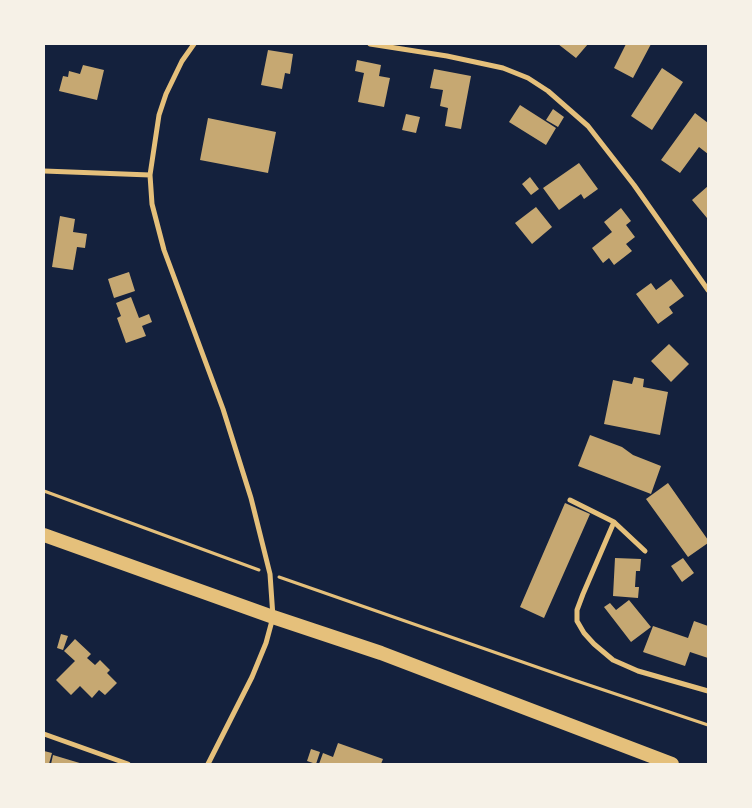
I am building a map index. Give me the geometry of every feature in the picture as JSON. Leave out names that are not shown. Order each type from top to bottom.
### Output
[{"type":"highway","points":[[44,535],[273,617],[381,653],[672,764]]},
{"type":"street","points":[[194,44],[182,61],[161,108],[150,175],[152,204],[164,250],[223,410],[251,498],[270,574],[273,617],[266,643],[252,677],[208,764]]},
{"type":"street","points":[[370,44],[447,56],[503,68],[528,78],[548,91],[588,126],[634,185],[708,290]]},
{"type":"street","points":[[44,172],[150,175]]},
{"type":"street","points":[[570,500],[614,522],[645,552]]},
{"type":"street","points":[[614,522],[577,610],[577,621],[584,634],[613,660],[638,671],[708,691]]},
{"type":"street","points":[[44,734],[128,764]]},
{"type":"path","points":[[44,491],[270,574],[708,725]]},
{"type":"building","points":[[558,44],[588,44],[576,58]]},
{"type":"building","points":[[626,44],[651,44],[633,78],[614,68]]},
{"type":"building","points":[[268,50],[293,54],[290,74],[285,73],[282,89],[261,85]]},
{"type":"building","points":[[357,60],[381,65],[379,76],[390,78],[384,107],[358,102],[364,73],[355,71]]},
{"type":"building","points":[[83,65],[104,70],[97,100],[59,91],[63,76],[68,77],[69,71],[80,74]]},
{"type":"building","points":[[662,68],[683,82],[652,130],[631,116]]},
{"type":"building","points":[[434,69],[471,76],[461,129],[445,126],[448,108],[440,106],[443,90],[430,88]]},
{"type":"building","points":[[520,105],[556,128],[546,145],[509,122]]},
{"type":"building","points":[[553,109],[564,117],[558,127],[546,120]]},
{"type":"building","points":[[695,113],[708,123],[708,154],[699,147],[680,173],[661,160]]},
{"type":"building","points":[[406,114],[420,117],[416,133],[402,130]]},
{"type":"building","points":[[208,118],[276,132],[268,173],[200,160]]},
{"type":"building","points":[[579,163],[598,189],[584,199],[581,194],[559,210],[543,188]]},
{"type":"building","points":[[530,177],[539,189],[531,195],[522,184]]},
{"type":"building","points":[[708,186],[708,217],[707,218],[692,200]]},
{"type":"building","points":[[536,207],[552,227],[532,244],[515,223]]},
{"type":"building","points":[[621,208],[631,221],[626,225],[635,237],[626,244],[632,251],[614,265],[609,258],[603,263],[592,248],[612,232],[604,222]]},
{"type":"building","points":[[60,216],[75,219],[73,232],[87,234],[85,248],[77,247],[73,270],[52,267]]},
{"type":"building","points":[[129,272],[135,291],[114,298],[108,279]]},
{"type":"building","points":[[671,279],[684,296],[669,307],[673,313],[658,324],[636,294],[651,283],[656,290]]},
{"type":"building","points":[[131,297],[139,318],[149,314],[152,322],[142,326],[146,336],[126,343],[117,318],[121,316],[116,303]]},
{"type":"building","points":[[669,344],[689,364],[671,382],[651,361]]},
{"type":"building","points":[[634,377],[644,379],[643,387],[668,392],[660,435],[604,424],[613,380],[632,384]]},
{"type":"building","points":[[590,435],[622,447],[633,455],[661,466],[651,494],[578,466]]},
{"type":"building","points":[[668,483],[708,540],[708,543],[688,557],[646,499]]},
{"type":"building","points":[[565,503],[590,514],[544,618],[520,607]]},
{"type":"building","points":[[615,558],[641,559],[640,571],[636,571],[635,587],[639,587],[638,598],[613,596]]},
{"type":"building","points":[[683,558],[694,573],[682,582],[671,566]]},
{"type":"building","points":[[629,600],[651,627],[631,642],[604,607],[610,603],[616,610]]},
{"type":"building","points":[[694,621],[708,626],[708,658],[690,652],[685,666],[643,652],[653,626],[688,638]]},
{"type":"building","points":[[61,634],[68,636],[63,650],[57,648]]},
{"type":"building","points":[[75,639],[91,654],[87,658],[95,665],[100,660],[110,670],[107,673],[117,683],[105,695],[99,690],[92,698],[80,686],[71,695],[56,680],[75,661],[64,651]]},
{"type":"building","points":[[338,743],[383,759],[381,764],[319,764],[323,753],[333,757]]},
{"type":"building","points":[[311,749],[320,752],[316,764],[307,761]]},
{"type":"building","points":[[44,751],[52,753],[49,764],[44,764]]},
{"type":"building","points":[[53,755],[83,764],[51,764]]}]
